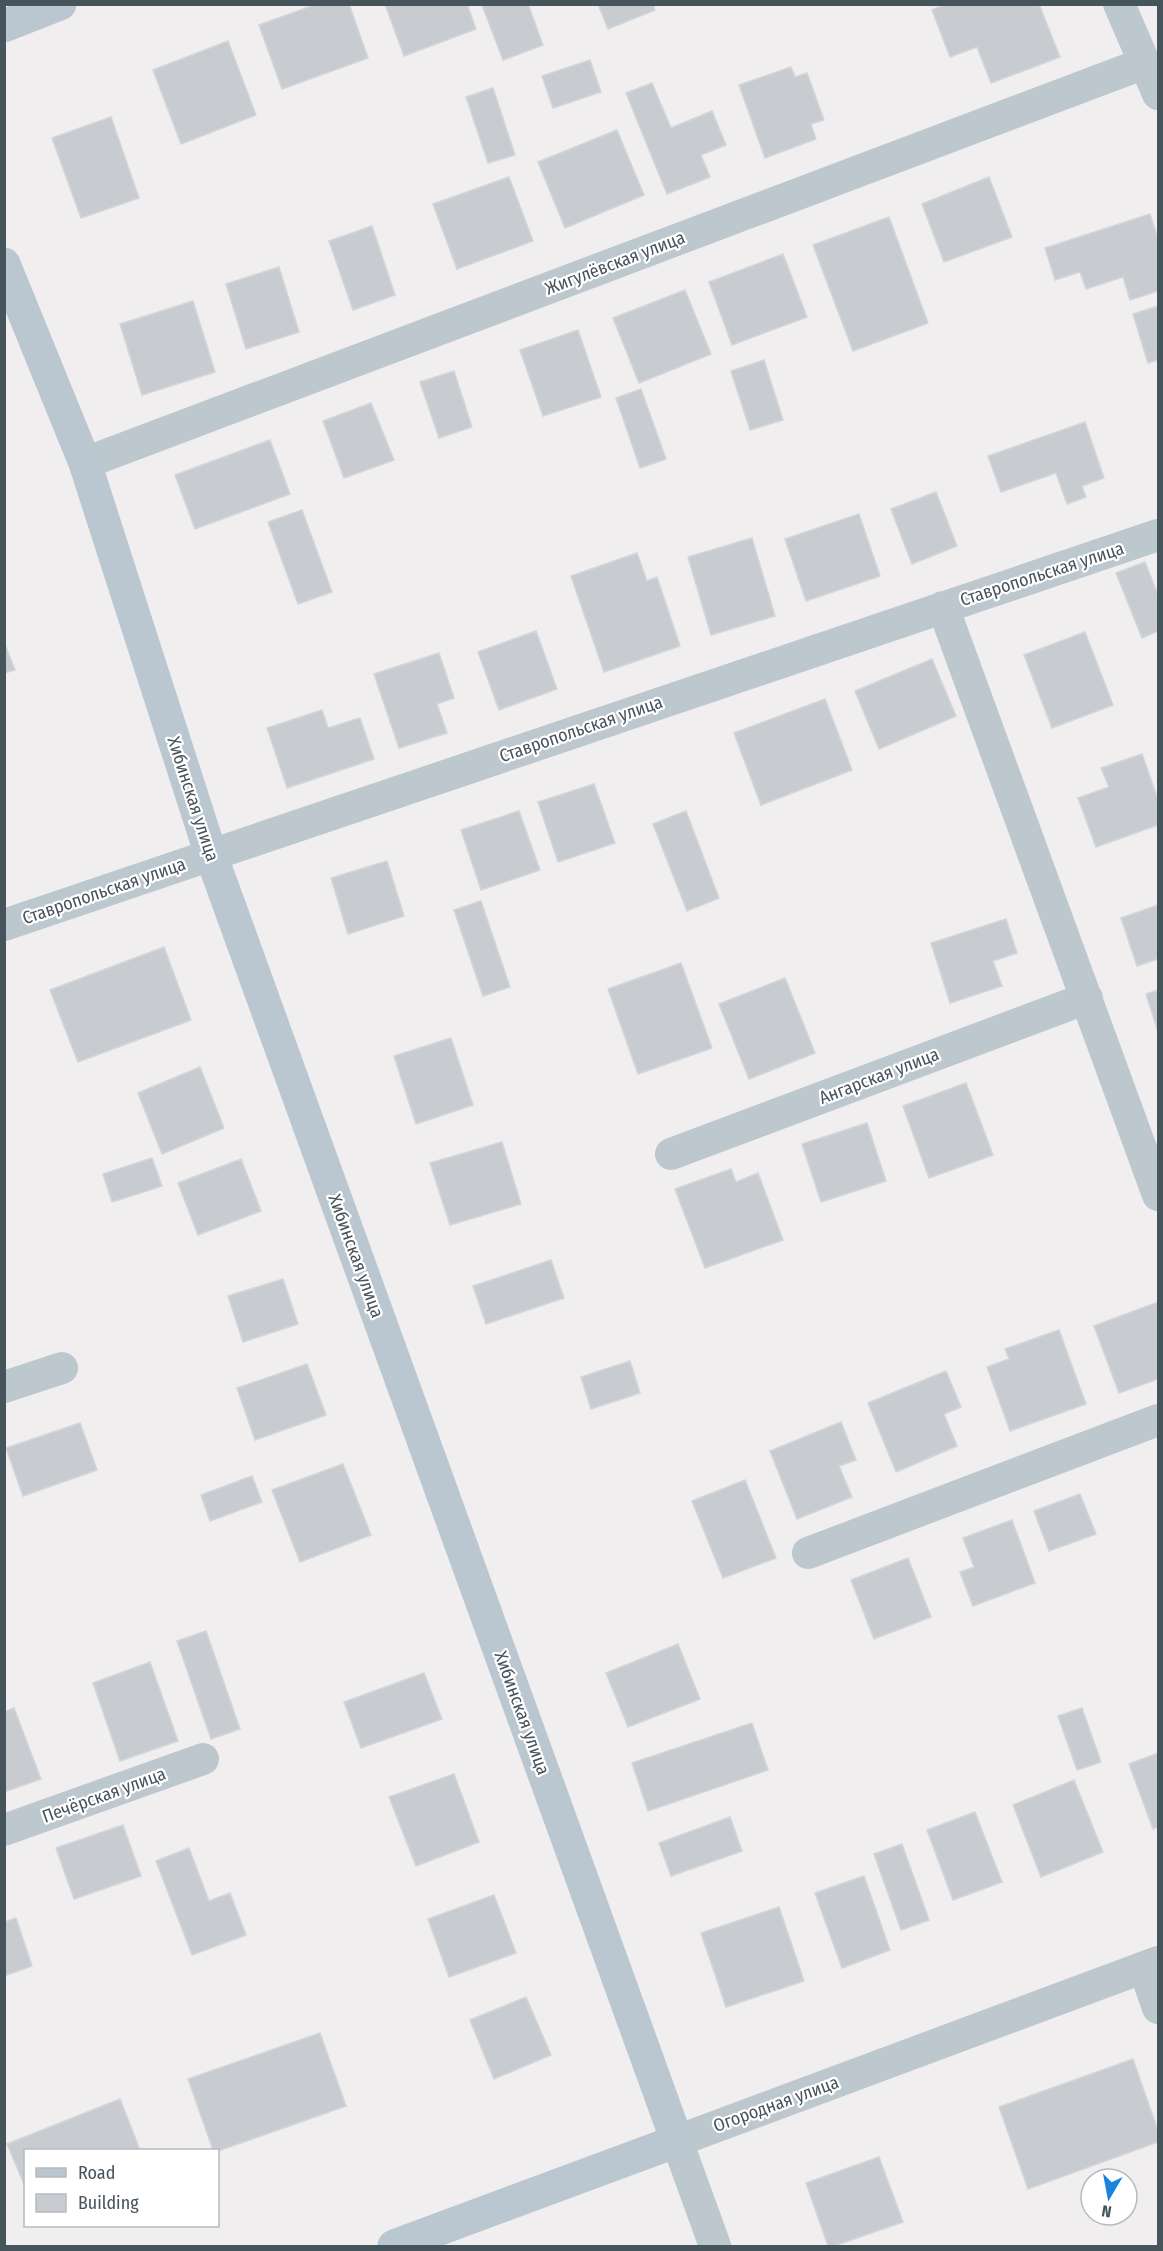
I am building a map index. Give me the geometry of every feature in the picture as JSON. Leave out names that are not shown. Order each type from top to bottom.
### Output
[{"type":"street","points":[[4,26],[60,4]]},
{"type":"street","points":[[1119,4],[1158,94]]},
{"type":"street","name":"Жигулёвская улица","points":[[85,463],[1145,63]]},
{"type":"street","name":"Хибинская улица","points":[[4,264],[85,463],[211,855],[715,2247]]},
{"type":"street","name":"Ставропольская улица","points":[[4,925],[1158,535]]},
{"type":"street","points":[[943,607],[1158,1195]]},
{"type":"street","name":"Ангарская улица","points":[[671,1154],[1087,998]]},
{"type":"street","points":[[4,1387],[62,1368]]},
{"type":"street","points":[[808,1553],[1158,1420]]},
{"type":"street","name":"Печёрская улица","points":[[4,1830],[203,1759]]},
{"type":"street","points":[[1151,1965],[1158,2008]]},
{"type":"street","name":"Огородная улица","points":[[394,2247],[1151,1965]]},
{"type":"building","points":[[317,4],[349,4],[368,58],[282,89],[259,25]]},
{"type":"building","points":[[385,4],[467,4],[476,29],[404,56]]},
{"type":"building","points":[[528,4],[543,45],[503,60],[482,5]]},
{"type":"building","points":[[598,4],[653,4],[655,10],[608,29]]},
{"type":"building","points":[[946,4],[1039,4],[1060,57],[991,83],[977,47],[950,57],[932,10]]},
{"type":"building","points":[[228,41],[256,115],[181,144],[153,70]]},
{"type":"building","points":[[590,60],[601,92],[553,108],[542,76]]},
{"type":"building","points":[[791,67],[795,77],[807,73],[824,120],[811,124],[816,139],[765,158],[739,85]]},
{"type":"building","points":[[652,83],[671,128],[712,111],[726,145],[701,155],[710,177],[667,194],[626,93]]},
{"type":"building","points":[[493,88],[515,155],[488,163],[466,97]]},
{"type":"building","points":[[111,117],[139,198],[81,218],[52,138]]},
{"type":"building","points":[[617,130],[644,195],[565,228],[538,162]]},
{"type":"building","points":[[509,177],[533,241],[457,269],[433,204]]},
{"type":"building","points":[[989,177],[1012,237],[944,262],[922,204]]},
{"type":"building","points":[[1150,214],[1158,239],[1158,291],[1130,300],[1123,277],[1086,289],[1080,272],[1055,280],[1045,248]]},
{"type":"building","points":[[889,217],[928,323],[853,351],[813,245]]},
{"type":"building","points":[[372,226],[395,295],[353,310],[329,241]]},
{"type":"building","points":[[783,254],[807,317],[732,345],[709,282]]},
{"type":"building","points":[[279,267],[299,332],[246,349],[226,284]]},
{"type":"building","points":[[685,290],[711,354],[639,383],[613,318]]},
{"type":"building","points":[[193,301],[215,372],[142,395],[120,324]]},
{"type":"building","points":[[1158,306],[1158,360],[1148,363],[1133,314]]},
{"type":"building","points":[[578,330],[601,397],[543,416],[520,350]]},
{"type":"building","points":[[764,360],[783,420],[750,430],[731,371]]},
{"type":"building","points":[[454,371],[472,427],[439,438],[420,382]]},
{"type":"building","points":[[641,389],[666,459],[640,468],[616,398]]},
{"type":"building","points":[[371,403],[394,460],[344,478],[323,421]]},
{"type":"building","points":[[1085,422],[1104,478],[1082,486],[1086,497],[1067,504],[1056,473],[1001,492],[988,456]]},
{"type":"building","points":[[270,440],[290,494],[195,529],[175,475]]},
{"type":"building","points":[[936,492],[957,546],[912,564],[891,509]]},
{"type":"building","points":[[302,510],[332,592],[298,604],[268,522]]},
{"type":"building","points":[[859,514],[880,576],[806,601],[785,539]]},
{"type":"building","points":[[752,538],[775,616],[711,635],[688,557]]},
{"type":"building","points":[[637,553],[647,581],[657,577],[680,646],[604,672],[571,576]]},
{"type":"building","points":[[1145,562],[1158,595],[1158,631],[1142,638],[1116,573]]},
{"type":"building","points":[[536,631],[557,689],[499,710],[478,652]]},
{"type":"building","points":[[1085,632],[1113,705],[1052,728],[1024,655]]},
{"type":"building","points":[[4,642],[15,670],[4,673]]},
{"type":"building","points":[[439,653],[454,698],[437,704],[447,733],[399,748],[374,674]]},
{"type":"building","points":[[932,659],[956,716],[879,749],[855,691]]},
{"type":"building","points":[[825,699],[852,770],[761,805],[734,733]]},
{"type":"building","points":[[322,710],[328,728],[360,718],[374,759],[287,788],[267,728]]},
{"type":"building","points":[[1142,754],[1158,800],[1158,825],[1096,847],[1078,798],[1109,787],[1101,768]]},
{"type":"building","points":[[594,784],[615,843],[558,862],[538,802]]},
{"type":"building","points":[[519,811],[540,870],[481,890],[461,830]]},
{"type":"building","points":[[686,811],[719,898],[687,911],[653,824]]},
{"type":"building","points":[[387,861],[404,916],[348,934],[331,878]]},
{"type":"building","points":[[481,901],[510,987],[483,996],[454,910]]},
{"type":"building","points":[[1158,905],[1158,959],[1137,966],[1121,918]]},
{"type":"building","points":[[1006,919],[1017,953],[993,961],[1002,986],[950,1003],[931,943]]},
{"type":"building","points":[[164,947],[191,1020],[78,1062],[50,990]]},
{"type":"building","points":[[681,963],[712,1048],[638,1074],[608,989]]},
{"type":"building","points":[[785,978],[815,1053],[749,1079],[719,1004]]},
{"type":"building","points":[[1158,990],[1158,1032],[1146,994]]},
{"type":"building","points":[[451,1038],[473,1105],[416,1124],[394,1056]]},
{"type":"building","points":[[200,1067],[224,1128],[162,1154],[138,1093]]},
{"type":"building","points":[[966,1083],[993,1155],[929,1178],[903,1106]]},
{"type":"building","points":[[867,1123],[886,1181],[821,1202],[802,1144]]},
{"type":"building","points":[[502,1142],[521,1204],[450,1225],[430,1163]]},
{"type":"building","points":[[152,1158],[162,1186],[112,1202],[103,1174]]},
{"type":"building","points":[[241,1159],[261,1211],[198,1235],[178,1183]]},
{"type":"building","points":[[731,1169],[736,1182],[758,1173],[783,1240],[705,1268],[675,1189]]},
{"type":"building","points":[[551,1260],[564,1298],[486,1324],[473,1286]]},
{"type":"building","points":[[283,1279],[298,1324],[243,1342],[228,1296]]},
{"type":"building","points":[[1158,1302],[1158,1379],[1119,1393],[1094,1326]]},
{"type":"building","points":[[1059,1330],[1086,1404],[1010,1431],[987,1367],[1009,1359],[1005,1349]]},
{"type":"building","points":[[630,1361],[640,1393],[591,1409],[581,1377]]},
{"type":"building","points":[[307,1364],[326,1415],[255,1440],[237,1388]]},
{"type":"building","points":[[946,1371],[961,1407],[944,1414],[957,1446],[896,1472],[868,1403]]},
{"type":"building","points":[[841,1422],[856,1460],[839,1466],[852,1497],[797,1519],[770,1451]]},
{"type":"building","points":[[80,1423],[97,1470],[23,1496],[6,1448]]},
{"type":"building","points":[[343,1464],[371,1535],[300,1562],[272,1490]]},
{"type":"building","points":[[252,1476],[262,1502],[210,1521],[201,1495]]},
{"type":"building","points":[[745,1480],[776,1558],[723,1578],[692,1501]]},
{"type":"building","points":[[1080,1494],[1096,1534],[1049,1551],[1034,1511]]},
{"type":"building","points":[[1012,1520],[1035,1583],[973,1606],[960,1572],[974,1567],[963,1538]]},
{"type":"building","points":[[908,1558],[931,1617],[874,1639],[851,1580]]},
{"type":"building","points":[[206,1631],[240,1729],[211,1739],[177,1641]]},
{"type":"building","points":[[678,1644],[700,1699],[628,1727],[606,1673]]},
{"type":"building","points":[[150,1662],[178,1741],[120,1761],[93,1683]]},
{"type":"building","points":[[424,1673],[442,1719],[361,1748],[344,1702]]},
{"type":"building","points":[[14,1708],[41,1779],[4,1792],[4,1712]]},
{"type":"building","points":[[1082,1708],[1101,1762],[1077,1770],[1058,1716]]},
{"type":"building","points":[[752,1723],[768,1770],[648,1811],[632,1763]]},
{"type":"building","points":[[1158,1753],[1158,1827],[1153,1829],[1129,1764]]},
{"type":"building","points":[[454,1774],[479,1842],[416,1866],[389,1797]]},
{"type":"building","points":[[1074,1780],[1103,1852],[1041,1877],[1013,1805]]},
{"type":"building","points":[[975,1812],[1002,1882],[953,1900],[927,1830]]},
{"type":"building","points":[[730,1817],[742,1851],[671,1876],[659,1843]]},
{"type":"building","points":[[123,1825],[141,1876],[74,1899],[56,1848]]},
{"type":"building","points":[[902,1844],[929,1920],[901,1930],[874,1854]]},
{"type":"building","points":[[189,1848],[209,1901],[230,1893],[246,1935],[192,1955],[156,1861]]},
{"type":"building","points":[[864,1876],[890,1950],[842,1968],[815,1893]]},
{"type":"building","points":[[494,1895],[516,1953],[449,1977],[428,1919]]},
{"type":"building","points":[[779,1907],[804,1981],[726,2007],[701,1933]]},
{"type":"building","points":[[16,1918],[32,1966],[4,1976],[4,1922]]},
{"type":"building","points":[[526,1997],[551,2055],[494,2079],[470,2020]]},
{"type":"building","points":[[320,2033],[346,2106],[219,2151],[213,2149],[188,2079]]},
{"type":"building","points":[[1133,2059],[1158,2131],[1158,2142],[1089,2167],[1079,2167],[1079,2171],[1028,2189],[999,2107]]},
{"type":"building","points":[[120,2099],[140,2149],[24,2149],[24,2184],[7,2144]]},
{"type":"building","points":[[879,2157],[903,2222],[834,2246],[828,2246],[806,2183]]}]
